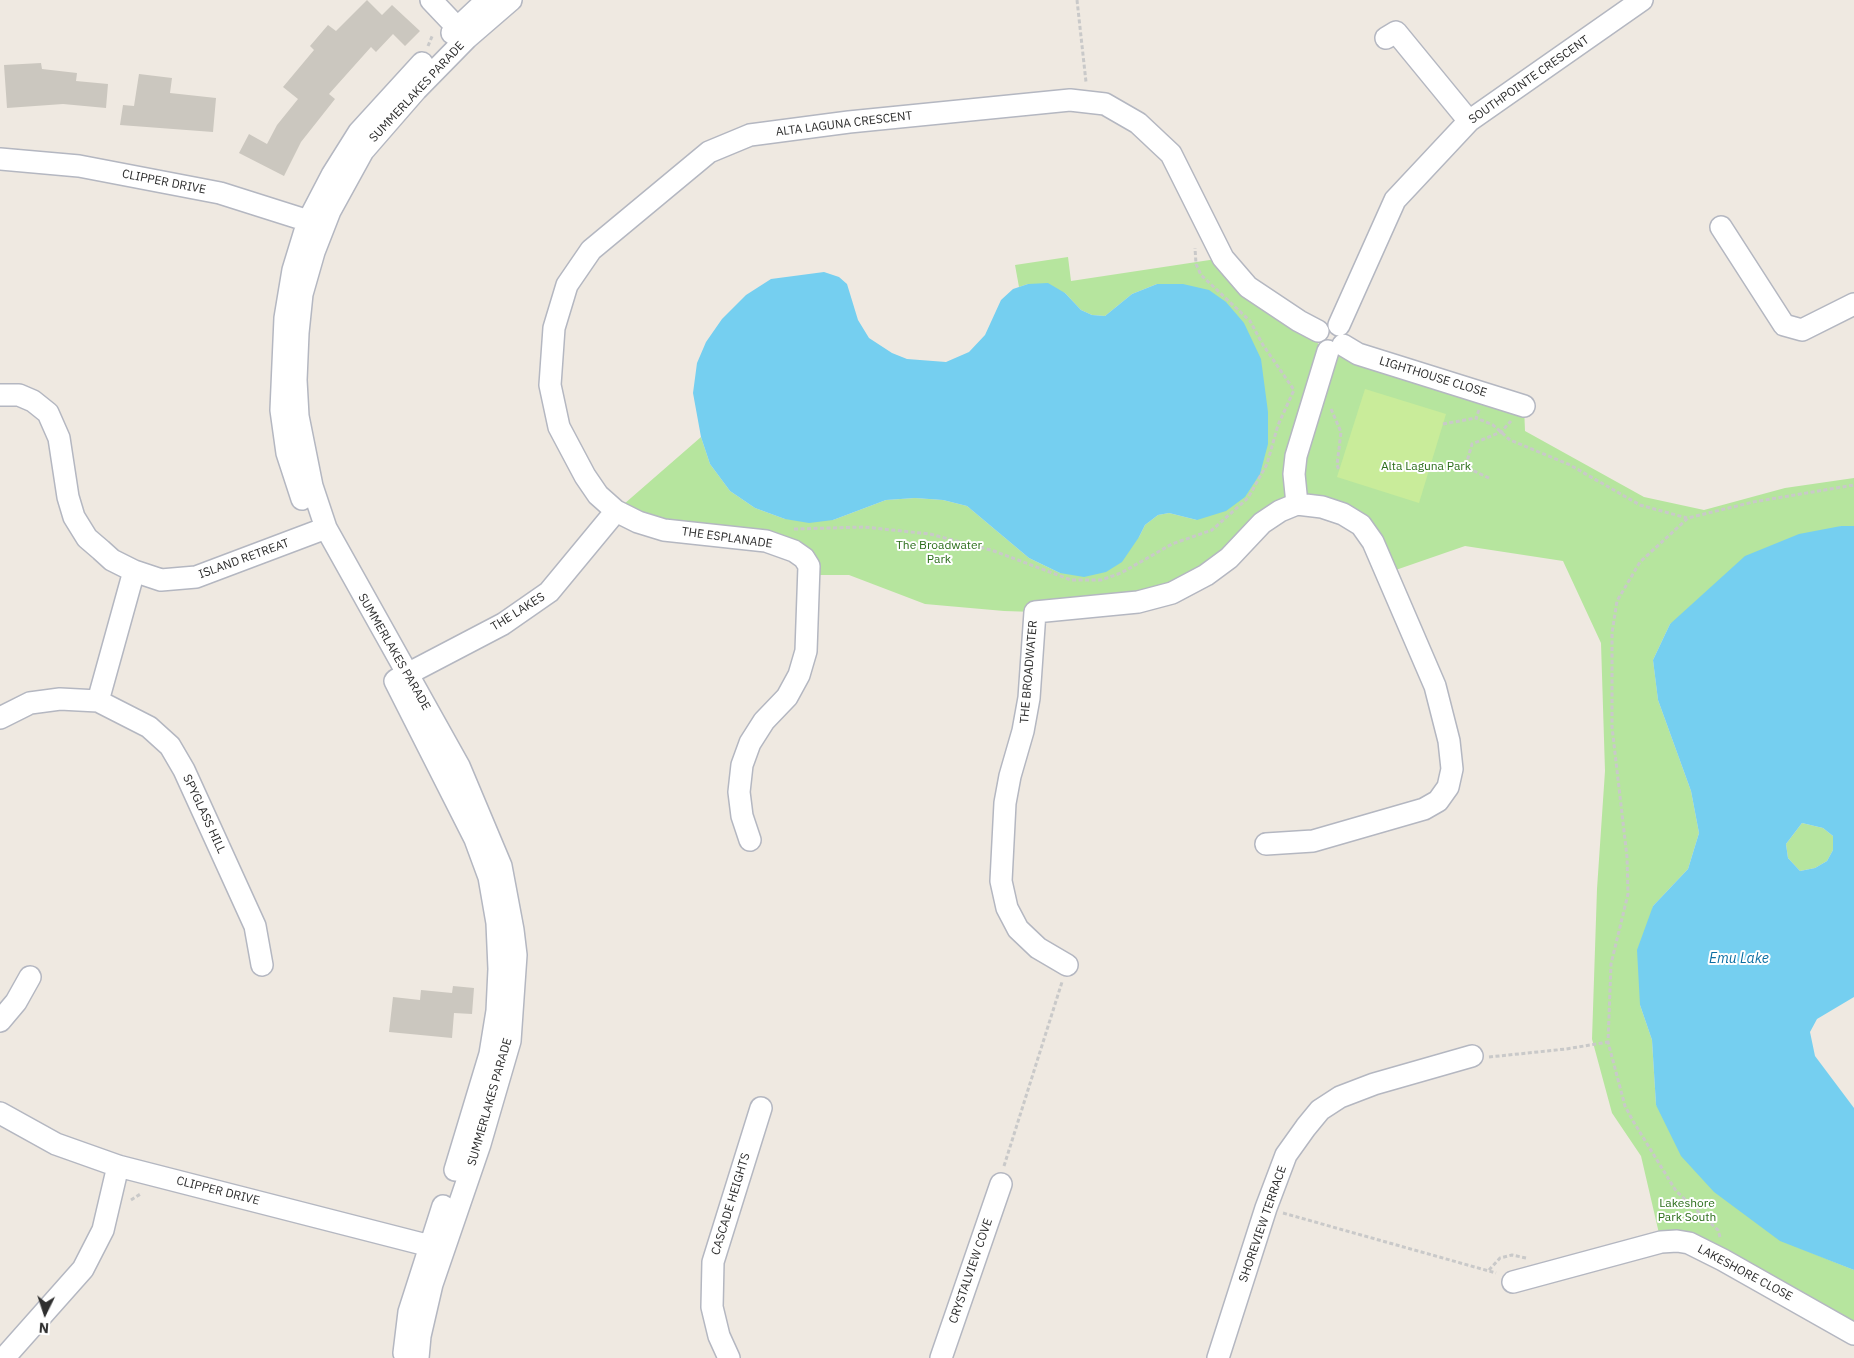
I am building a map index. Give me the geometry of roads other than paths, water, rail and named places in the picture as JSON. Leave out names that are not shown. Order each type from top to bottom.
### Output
[{"type":"street","name":"SUMMERLAKES PARADE","points":[[418,1358],[420,1336],[432,1284],[437,1247],[461,1153],[490,1054],[497,1011],[499,969],[497,923],[489,877],[475,839],[401,677],[320,531],[302,445],[296,380],[298,333],[302,294],[316,224],[363,151],[416,90],[487,0]]},
{"type":"street","name":"SUMMERLAKES PARADE","points":[[462,33],[511,0]]},
{"type":"street","name":"SOUTHPOINTE CRESCENT","points":[[1337,341],[1395,200],[1469,121],[1642,0]]},
{"type":"street","points":[[432,2],[462,33]]},
{"type":"street","points":[[1386,38],[1396,32],[1469,121]]},
{"type":"street","name":"ALTA LAGUNA CRESCENT","points":[[616,511],[598,495],[559,427],[550,385],[554,328],[567,285],[591,250],[709,152],[750,135],[849,122],[1060,101],[1105,104],[1138,123],[1171,154],[1223,258],[1248,286],[1299,321],[1318,331],[1323,325],[1331,323],[1337,341]]},
{"type":"street","name":"CLIPPER DRIVE","points":[[0,158],[79,166],[220,193],[316,224]]},
{"type":"street","points":[[1721,227],[1784,326],[1802,330],[1854,304]]},
{"type":"street","points":[[1266,844],[1313,840],[1424,809],[1438,801],[1448,787],[1452,769],[1444,714],[1435,686],[1373,542],[1361,525],[1343,514],[1322,507],[1297,504],[1294,474],[1296,456],[1314,400],[1337,341]]},
{"type":"street","name":"LIGHTHOUSE CLOSE","points":[[1337,341],[1358,354],[1524,406]]},
{"type":"street","name":"ISLAND RETREAT","points":[[0,395],[19,395],[34,401],[48,413],[59,438],[68,497],[74,517],[87,538],[112,560],[134,571],[161,580],[196,577],[320,531]]},
{"type":"street","name":"THE BROADWATER","points":[[1067,965],[1038,948],[1018,929],[1007,908],[1001,881],[1005,803],[1029,698],[1035,612],[1138,602],[1172,593],[1206,575],[1229,558],[1262,523],[1280,511],[1297,504]]},
{"type":"street","name":"THE LAKES","points":[[401,677],[503,624],[549,592],[572,568],[616,511]]},
{"type":"street","name":"THE ESPLANADE","points":[[616,511],[638,522],[664,530],[766,541],[794,551],[804,558],[809,566],[806,651],[799,675],[787,697],[764,721],[750,743],[742,765],[739,792],[742,816],[750,840]]},
{"type":"street","points":[[98,701],[134,571]]},
{"type":"street","name":"SPYGLASS HILL","points":[[0,718],[30,703],[60,699],[98,701],[149,727],[170,746],[184,770],[255,926],[262,964]]},
{"type":"street","points":[[0,1021],[16,1002],[30,977]]},
{"type":"street","name":"SHOREVIEW TERRACE","points":[[1218,1358],[1266,1208],[1286,1155],[1320,1110],[1340,1097],[1374,1084],[1472,1056]]},
{"type":"street","name":"CASCADE HEIGHTS","points":[[729,1358],[719,1336],[712,1307],[713,1262],[761,1108]]},
{"type":"street","name":"CLIPPER DRIVE","points":[[0,1113],[56,1144],[118,1166],[437,1247]]},
{"type":"street","points":[[4,1358],[83,1269],[96,1247],[110,1210],[118,1166]]},
{"type":"street","name":"CRYSTALVIEW COVE","points":[[941,1358],[1001,1184]]},
{"type":"street","name":"LAKESHORE CLOSE","points":[[1513,1282],[1661,1242],[1689,1243],[1723,1260],[1854,1334]]},
{"type":"street","name":"SUMMERLAKES PARADE","points":[[404,1358],[409,1312],[437,1247]]},
{"type":"water","points":[[824,272],[839,277],[847,284],[858,320],[869,338],[892,353],[907,359],[946,362],[969,352],[985,335],[1001,300],[1013,289],[1028,284],[1048,283],[1065,293],[1081,310],[1092,315],[1105,316],[1132,294],[1157,284],[1183,284],[1209,290],[1226,302],[1244,323],[1261,359],[1268,412],[1268,444],[1260,474],[1245,497],[1226,511],[1197,520],[1169,513],[1158,515],[1145,525],[1122,562],[1106,572],[1084,577],[1060,573],[1029,558],[967,506],[943,500],[915,498],[886,500],[833,520],[809,523],[785,519],[755,508],[730,491],[710,464],[701,437],[693,393],[697,363],[706,342],[722,319],[746,295],[771,279]]},
{"type":"water","name":"Emu Lake","points":[[1841,526],[1854,526],[1854,997],[1817,1019],[1810,1032],[1815,1056],[1854,1108],[1854,1270],[1780,1241],[1714,1192],[1681,1156],[1656,1105],[1652,1040],[1640,1005],[1637,950],[1653,906],[1688,869],[1699,833],[1691,791],[1658,700],[1653,660],[1670,624],[1745,556],[1799,534]],"holes":[[[1802,823],[1823,828],[1833,836],[1833,850],[1827,861],[1815,868],[1800,871],[1788,858],[1786,844]]]},
{"type":"park label","name":"Alta Laguna Park","points":[[1426,467]]},
{"type":"park label","name":"The Broadwater Park","points":[[939,553]]},
{"type":"park label","name":"Lakeshore Park South","points":[[1687,1211]]}]
